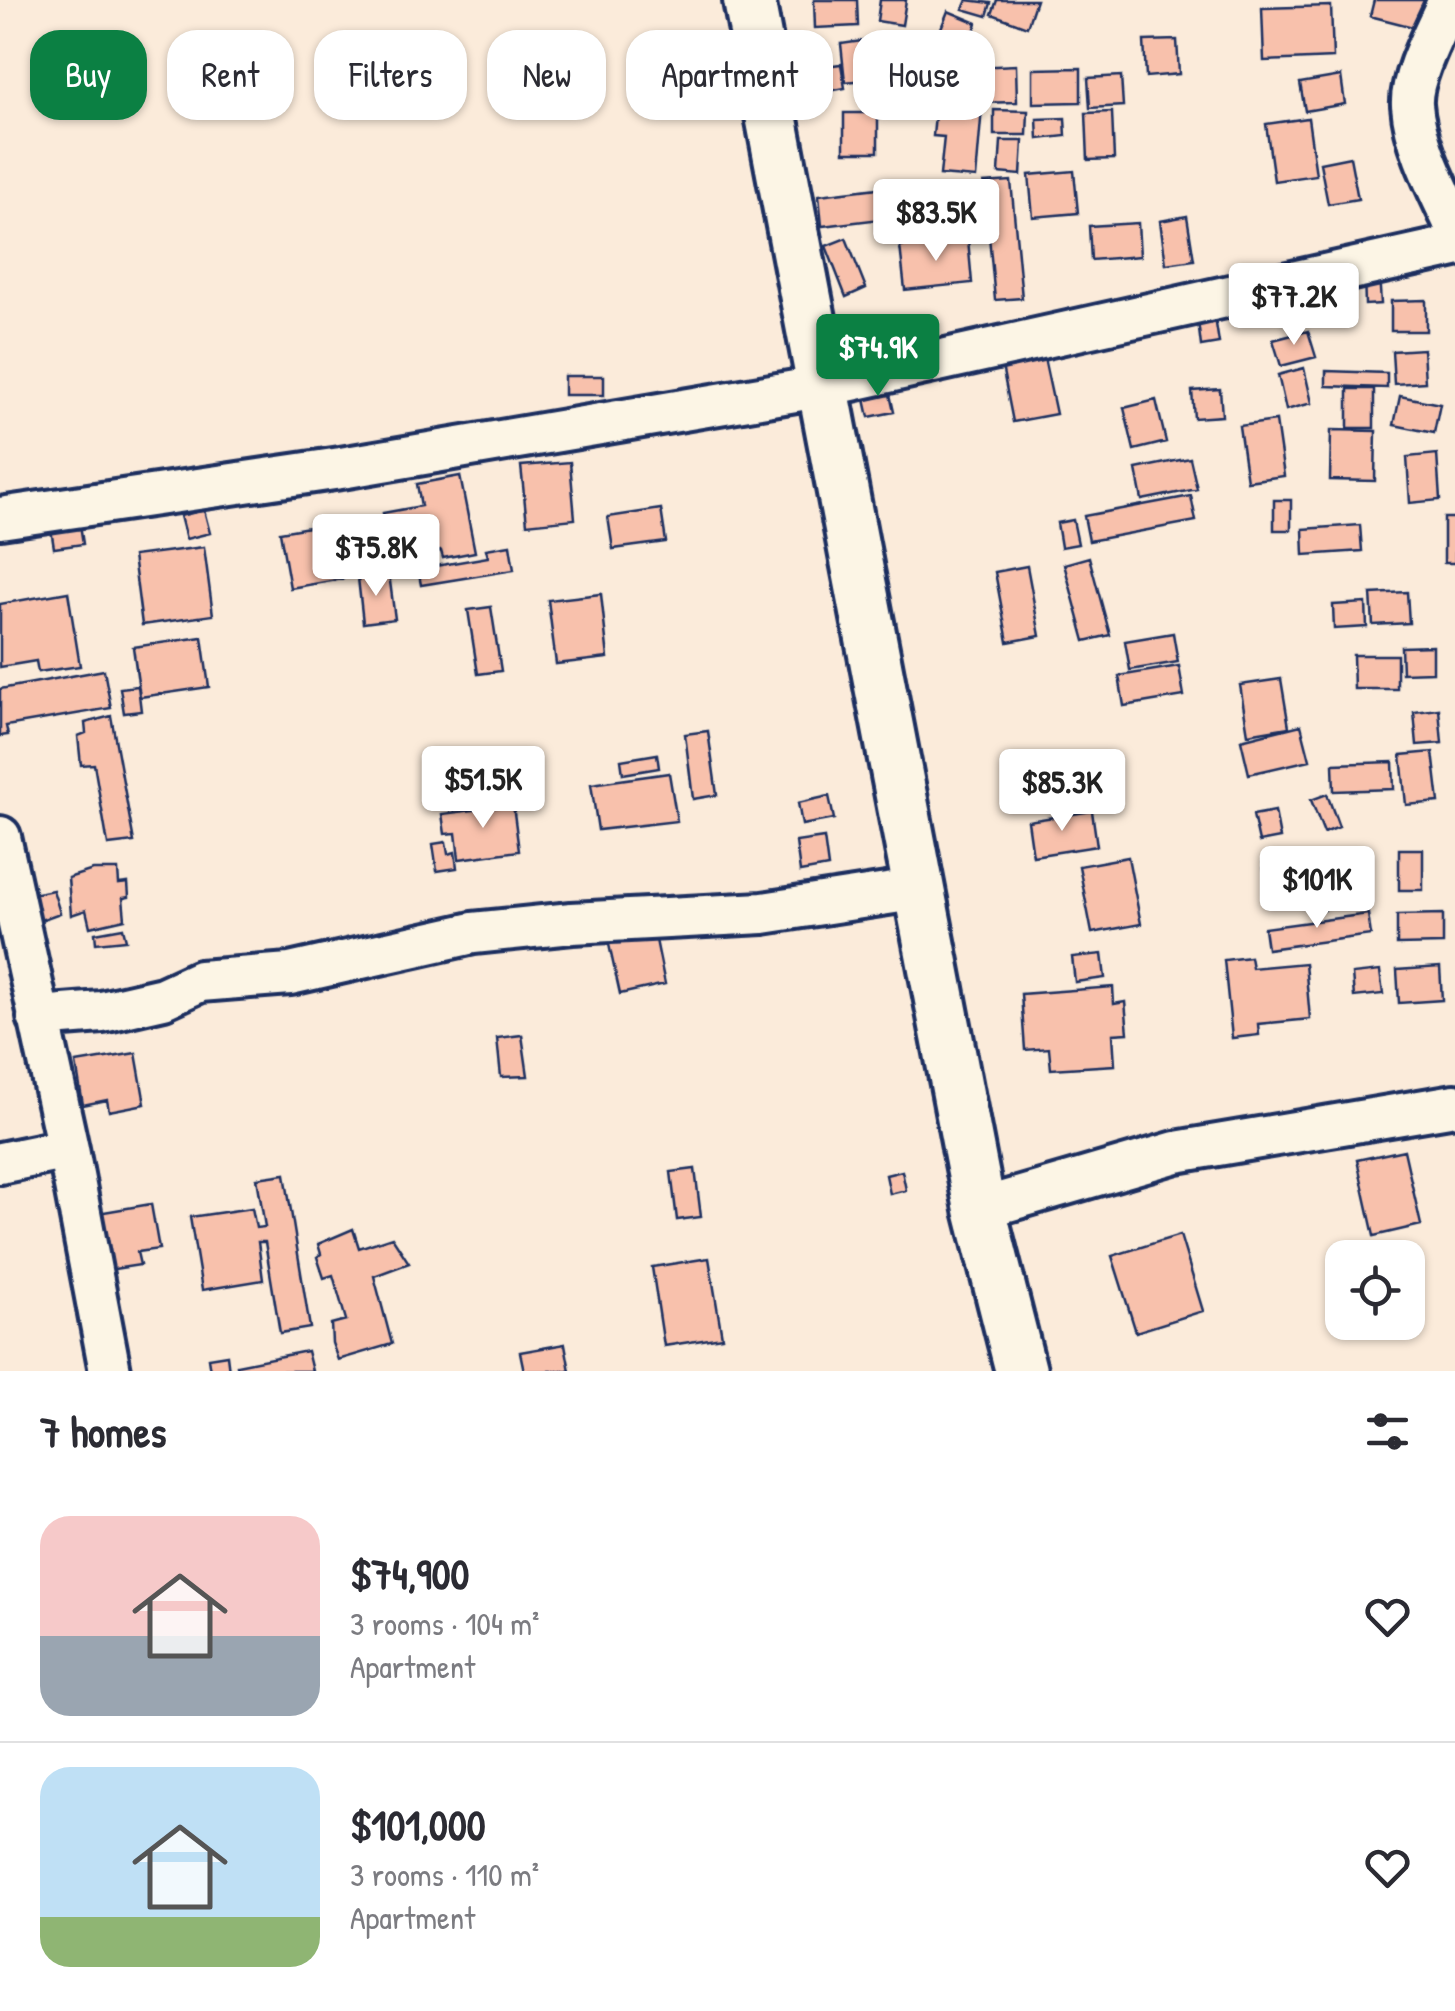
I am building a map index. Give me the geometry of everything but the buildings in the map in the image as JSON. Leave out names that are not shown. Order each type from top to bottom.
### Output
[{"type":"main road","points":[[750,0],[980,1209],[1020,1371]]},
{"type":"street","points":[[1450,0],[1430,36],[1412,102],[1428,166],[1455,224]]},
{"type":"street","points":[[0,518],[515,440],[825,386],[1455,246]]},
{"type":"street","points":[[0,837],[68,1149],[110,1371]]},
{"type":"street","points":[[38,1017],[102,1012],[162,998],[200,981],[290,974],[473,933],[589,922],[763,914],[920,889]]},
{"type":"street","points":[[980,1209],[1176,1152],[1455,1105]]},
{"type":"street","points":[[0,1163],[68,1149]]}]
